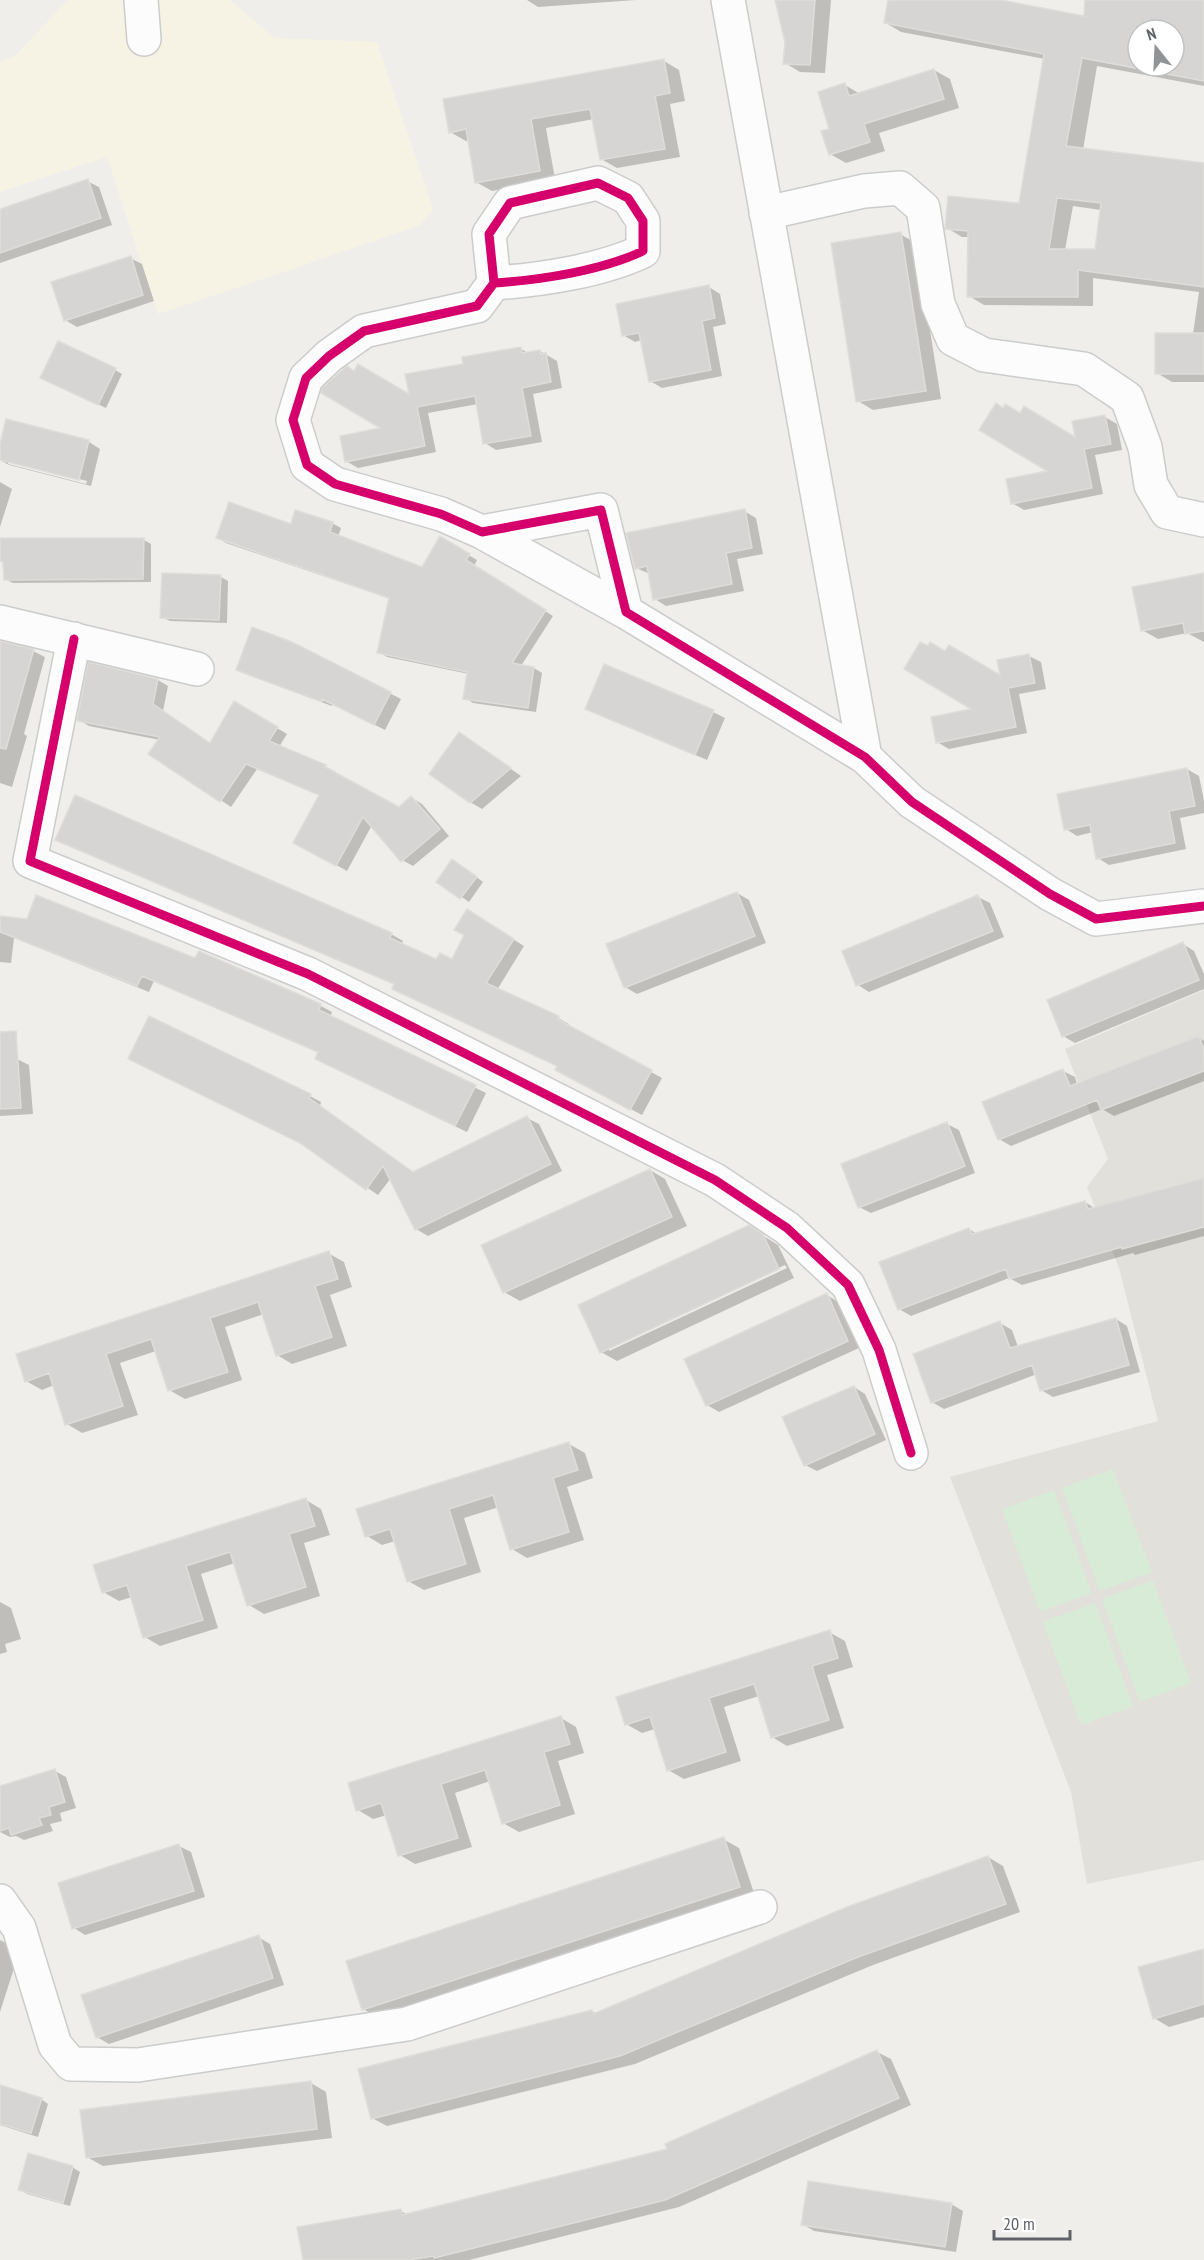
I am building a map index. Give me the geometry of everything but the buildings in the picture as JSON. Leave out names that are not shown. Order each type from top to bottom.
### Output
[{"type":"street","points":[[141,0],[144,39]]},
{"type":"street","points":[[728,0],[865,757]]},
{"type":"street","points":[[494,283],[520,282],[618,262],[643,251],[643,222],[628,198],[598,183],[510,203],[489,234],[494,283],[477,306],[364,331],[329,356],[306,378],[293,420],[307,465],[335,484],[441,514],[482,532],[626,612],[865,757],[912,802],[1050,894],[1096,920],[1204,906]]},
{"type":"street","points":[[766,213],[864,191],[900,188],[922,208],[938,304],[953,339],[984,355],[1084,369],[1126,398],[1145,447],[1151,485],[1167,512],[1204,520]]},
{"type":"street","points":[[482,532],[601,510],[626,612]]},
{"type":"street","points":[[0,622],[197,669]]},
{"type":"street","points":[[74,639],[30,861],[308,974],[715,1180],[787,1228],[848,1285],[879,1350],[911,1453]]},
{"type":"street","points":[[0,1901],[19,1928],[55,2046],[71,2064],[138,2065],[407,2024],[760,1907]]},
{"type":"shaded area","points":[[68,0],[230,0],[274,38],[377,42],[433,209],[419,226],[158,314],[107,157],[0,192],[0,62],[16,55]]},
{"type":"shaded area","points":[[1204,990],[1204,1860],[1087,1884],[1071,1792],[950,1477],[1158,1421],[1119,1268],[1087,1187],[1108,1159],[1065,1049]]},
{"type":"green space","points":[[1113,1469],[1152,1572],[1100,1591],[1062,1488]]},
{"type":"green space","points":[[1054,1490],[1092,1593],[1040,1612],[1002,1509]]},
{"type":"green space","points":[[1153,1580],[1191,1683],[1140,1702],[1102,1599]]},
{"type":"green space","points":[[1095,1603],[1133,1706],[1081,1725],[1043,1622]]},
{"type":"cycle path","points":[[494,283],[531,280],[590,269],[643,251],[643,221],[628,198],[598,183],[510,203],[489,234],[494,283],[477,306],[364,331],[329,356],[306,378],[293,420],[307,465],[335,484],[441,514],[482,532],[601,510],[626,612],[865,757],[912,802],[1050,894],[1096,919],[1204,906]]},
{"type":"cycle path","points":[[74,639],[30,861],[308,974],[715,1180],[787,1228],[848,1285],[879,1350],[911,1453]]}]
